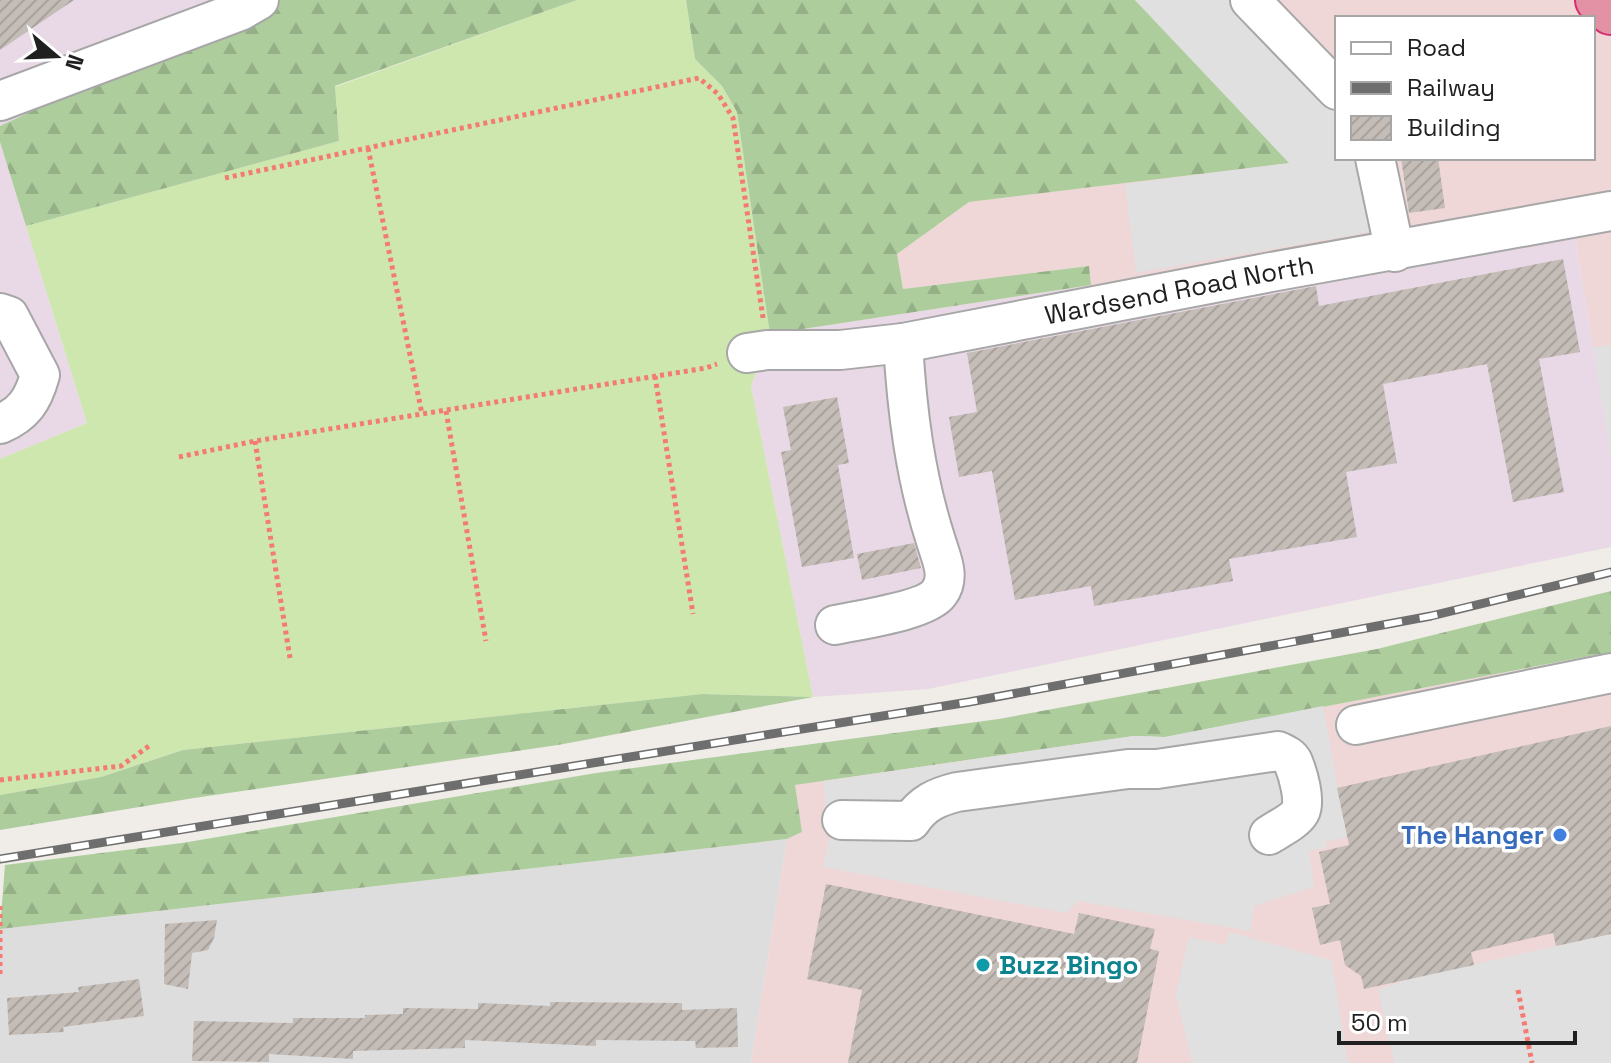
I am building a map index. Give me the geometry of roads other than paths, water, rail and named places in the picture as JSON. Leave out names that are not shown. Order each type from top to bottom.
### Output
[{"type":"highway","points":[[1598,0],[1611,12]]},
{"type":"street","points":[[0,101],[240,11],[259,0]]},
{"type":"street","points":[[1250,0],[1335,88]]},
{"type":"street","points":[[1375,160],[1395,252]]},
{"type":"street","name":"Wardsend Road North","points":[[757,352],[840,350],[903,343],[1611,211]]},
{"type":"street","points":[[0,313],[9,316],[40,375],[34,398],[17,417],[0,424]]},
{"type":"street","points":[[835,625],[921,605],[938,595],[944,582],[945,567],[926,508],[907,414],[903,343]]},
{"type":"street","points":[[1356,725],[1611,673]]},
{"type":"street","points":[[842,820],[911,821],[920,808],[933,799],[957,792],[1128,769],[1157,769],[1278,751],[1288,755],[1293,762],[1303,800],[1297,817],[1269,835]]},
{"type":"railway","points":[[0,859],[969,702],[1431,616],[1611,572]]},
{"type":"place","name":"The Hanger","points":[[1560,835]]},
{"type":"place","name":"Buzz Bingo","points":[[983,965]]}]
